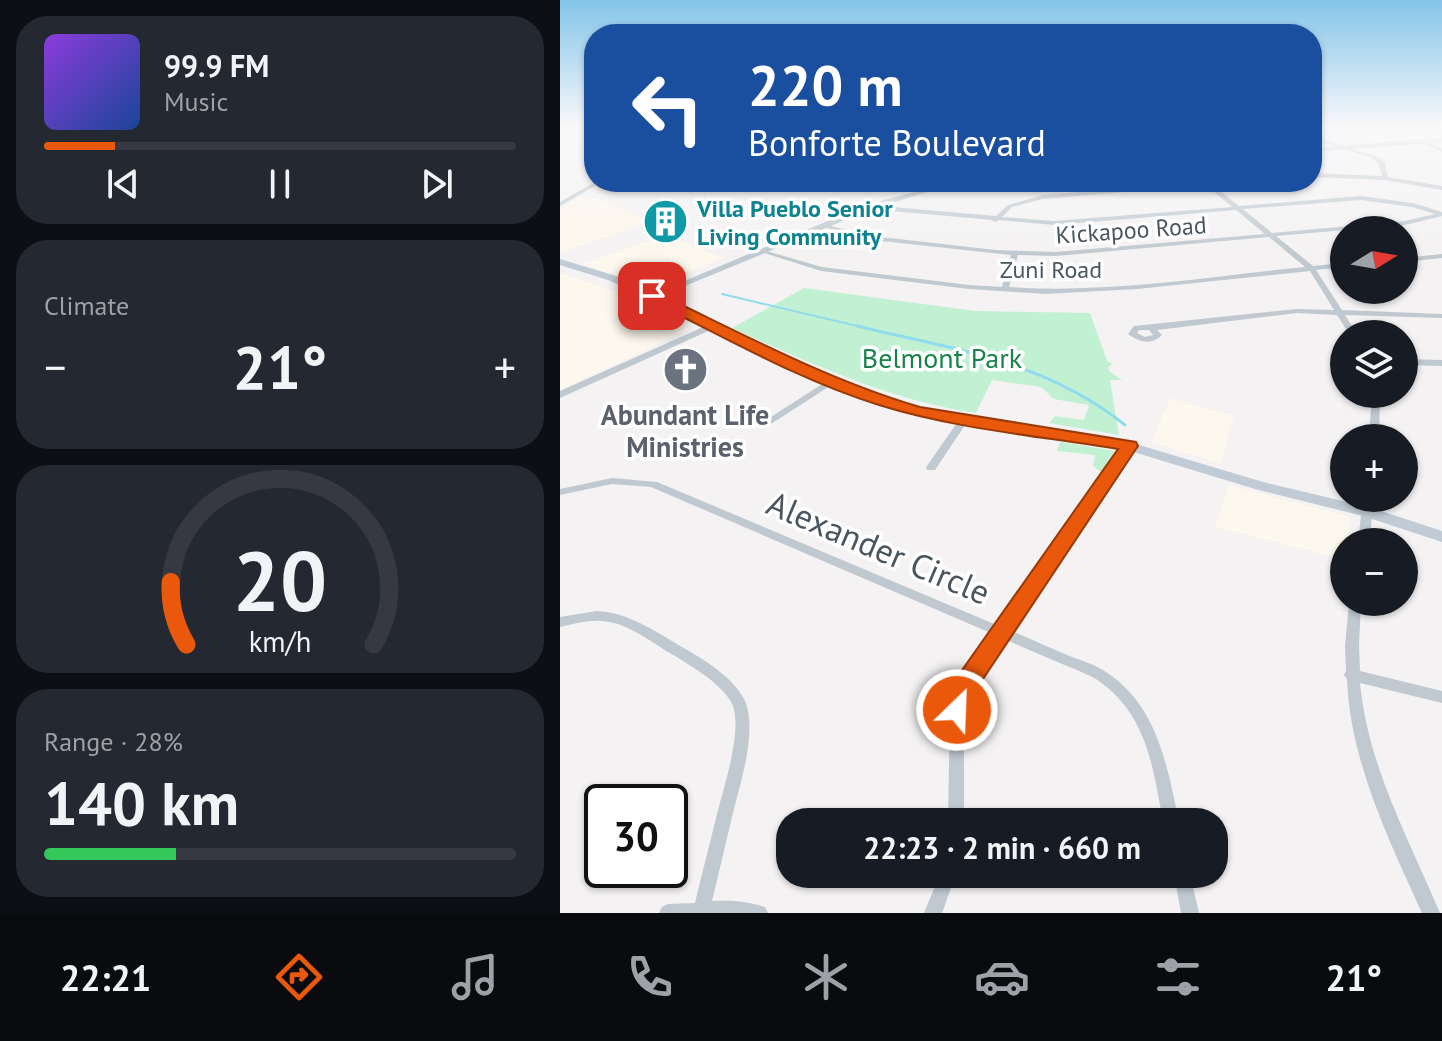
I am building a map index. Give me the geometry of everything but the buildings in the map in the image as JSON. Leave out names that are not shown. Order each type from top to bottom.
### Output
[{"type":"main road","points":[[560,262],[612,278],[694,325],[712,326],[830,382],[918,411],[1129,446],[1260,486],[1330,498]]},
{"type":"main road","points":[[560,271],[647,298]]},
{"type":"main road","points":[[1384,512],[1442,537]]},
{"type":"street","points":[[1383,170],[1385,178]]},
{"type":"street","points":[[1322,175],[1385,178],[1442,188]]},
{"type":"street","points":[[560,204],[584,190]]},
{"type":"street","points":[[647,298],[869,207],[922,192]]},
{"type":"street","points":[[995,220],[1010,206],[1043,197],[1102,192]]},
{"type":"street","points":[[1218,192],[1312,269],[1345,320]]},
{"type":"street","points":[[869,207],[1054,223],[1361,198],[1413,205],[1442,214]]},
{"type":"street","name":"Kickapoo Road","points":[[823,226],[863,237],[1015,254],[1097,253],[1425,221],[1442,214]]},
{"type":"street","name":"Zuni Road","points":[[761,251],[821,269],[1005,290],[1092,291],[1330,267]]},
{"type":"street","points":[[1005,290],[1015,254]]},
{"type":"street","points":[[1418,259],[1442,256]]},
{"type":"street","points":[[1151,328],[1273,313],[1442,316]]},
{"type":"street","points":[[560,395],[712,326]]},
{"type":"street","points":[[1418,362],[1442,363]]},
{"type":"street","points":[[768,422],[830,382]]},
{"type":"street","points":[[931,468],[964,419]]},
{"type":"street","points":[[956,808],[959,699],[1129,446]]},
{"type":"street","name":"Alexander Circle","points":[[560,492],[612,481],[653,484],[1099,674],[1127,694],[1139,709],[1154,743],[1168,808]]},
{"type":"street","points":[[560,622],[596,616],[624,622],[709,670],[737,700],[742,731],[739,756],[702,909]]},
{"type":"street","points":[[1353,616],[1351,675],[1363,748],[1377,790],[1431,913]]},
{"type":"street","points":[[1351,675],[1442,697]]},
{"type":"street","points":[[933,913],[943,888]]},
{"type":"street","points":[[1185,888],[1190,913]]},
{"type":"street","points":[[668,913],[702,909],[759,913]]},
{"type":"shaded area","points":[[580,197],[601,200],[649,222],[560,253],[560,208]]},
{"type":"shaded area","points":[[667,235],[724,258],[648,287],[582,264]]},
{"type":"shaded area","points":[[560,273],[616,292],[690,329],[560,390]]},
{"type":"shaded area","points":[[1170,398],[1234,416],[1221,464],[1151,442]]},
{"type":"shaded area","points":[[1229,485],[1351,519],[1350,528],[1330,528],[1330,556],[1214,527]]},
{"type":"green space","name":"Belmont Park","points":[[804,288],[975,311],[1090,313],[1107,361],[1113,364],[1108,367],[1109,371],[1122,380],[1110,380],[1119,435],[1049,423],[1055,416],[1084,420],[1089,405],[1054,399],[1041,387],[992,380],[976,413],[944,407],[851,379],[732,328]]},
{"type":"green space","points":[[1060,442],[1114,452],[1101,472],[1093,466],[1095,455],[1057,451]]},
{"type":"waterway","points":[[722,294],[866,328]]},
{"type":"waterway","points":[[857,326],[963,351],[1030,371],[1094,403],[1125,425]]},
{"type":"place","name":"Villa Pueblo Senior Living Community","points":[[666,222]]},
{"type":"place","name":"Abundant Life Ministries","points":[[685,370]]},
{"type":"route","points":[[652,296],[830,382],[882,401],[918,411],[1129,446],[961,691],[957,710]]}]
